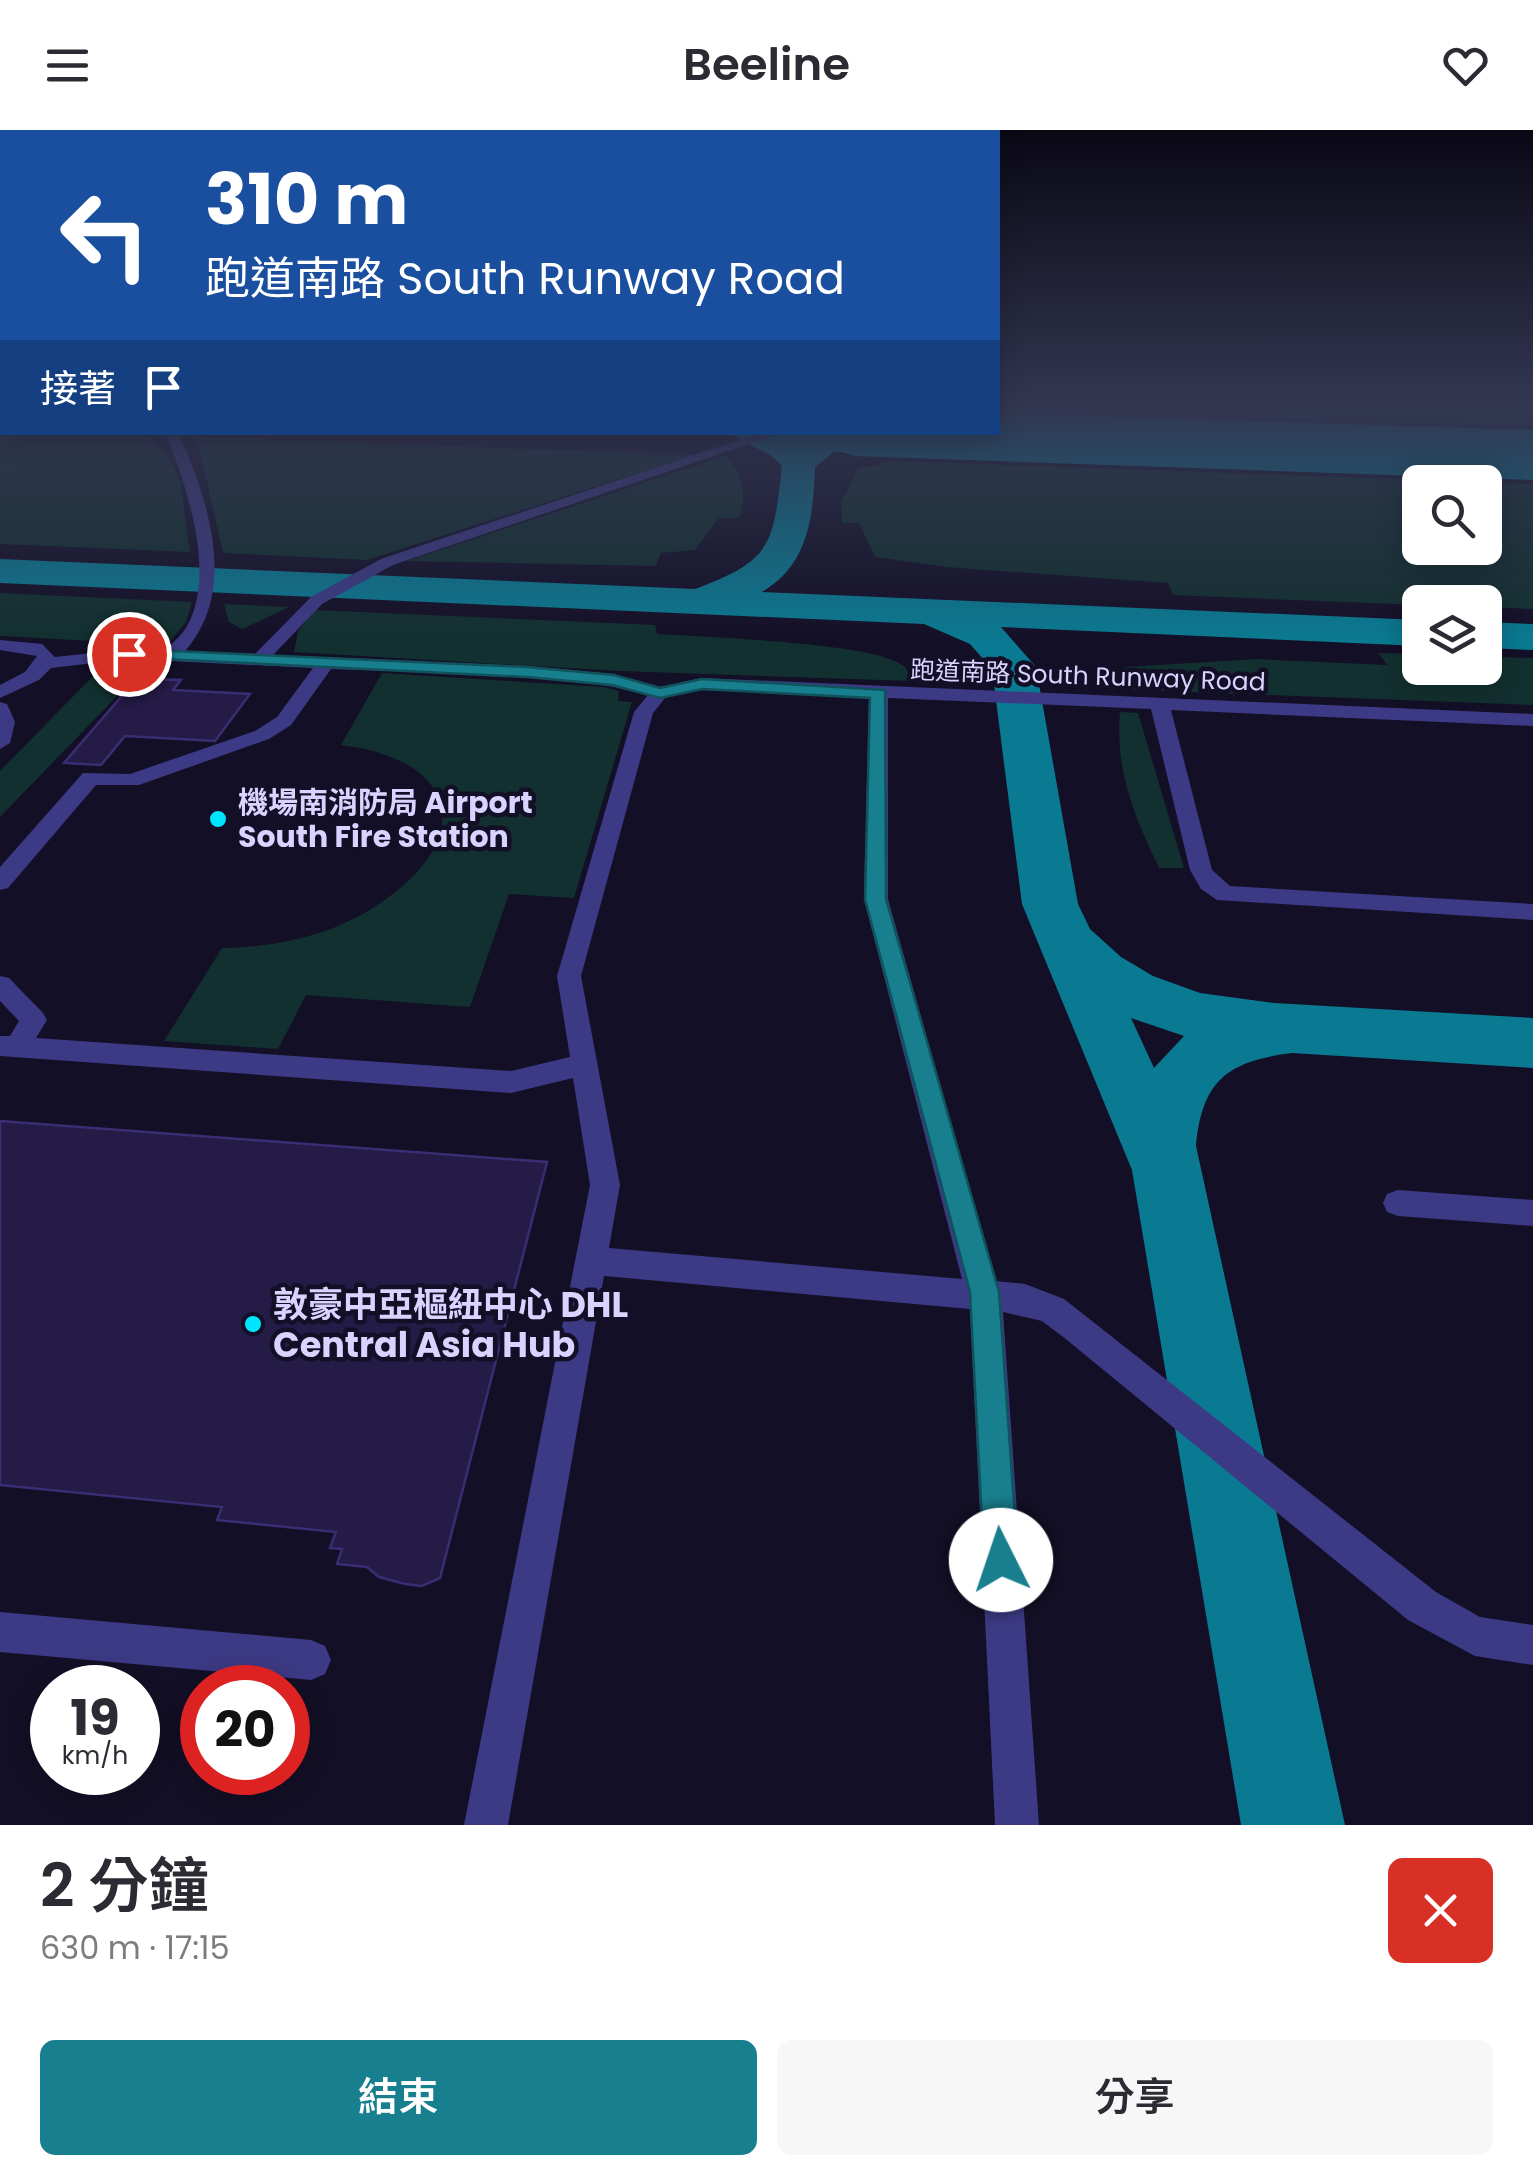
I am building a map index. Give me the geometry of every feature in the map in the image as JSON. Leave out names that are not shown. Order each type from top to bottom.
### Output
[{"type":"lane","points":[[172,655],[197,623],[208,580],[191,484]]},
{"type":"lane","points":[[261,659],[303,608],[334,586],[387,562],[621,484]]},
{"type":"lane","points":[[0,645],[36,648],[46,654],[46,663]]},
{"type":"lane","name":"跑道南路 South Runway Road","points":[[0,692],[32,676],[46,663],[104,656],[172,655],[614,680],[660,693],[702,684],[1533,720]]},
{"type":"lane","points":[[0,882],[90,778],[132,780],[262,734],[284,721],[326,663]]},
{"type":"lane","points":[[486,1825],[605,1184],[569,976],[644,712],[660,693]]},
{"type":"lane","points":[[878,693],[876,899],[985,1292],[1017,1825]]},
{"type":"lane","points":[[1158,702],[1201,870],[1225,894],[1533,912]]},
{"type":"lane","points":[[0,708],[5,722],[0,743]]},
{"type":"lane","points":[[0,985],[34,1020],[8,1046]]},
{"type":"lane","points":[[8,1046],[511,1082],[585,1064]]},
{"type":"lane","points":[[1398,1203],[1533,1213]]},
{"type":"lane","points":[[591,1262],[985,1292],[1025,1299],[1053,1310],[1449,1624],[1476,1636],[1533,1645]]},
{"type":"lane","points":[[0,1632],[312,1660]]},
{"type":"green space","points":[[0,484],[180,484],[190,552],[0,544]]},
{"type":"green space","points":[[208,484],[603,484],[367,560],[223,553]]},
{"type":"green space","points":[[641,484],[742,485],[739,518],[719,518],[695,550],[661,553],[656,566],[407,561]]},
{"type":"green space","points":[[850,484],[1402,484],[1402,565],[1502,565],[1502,484],[1533,484],[1533,609],[1502,608],[1502,585],[1402,585],[1402,604],[1173,595],[1168,583],[947,567],[875,557],[859,523],[842,523],[841,502]]},
{"type":"green space","points":[[0,593],[192,602],[186,622],[167,645],[0,636]]},
{"type":"green space","points":[[224,604],[289,607],[242,629],[229,622]]},
{"type":"green space","points":[[314,610],[655,625],[657,634],[787,642],[861,652],[905,667],[912,681],[619,671],[294,652],[298,631]]},
{"type":"green space","points":[[1378,653],[1402,654],[1402,685],[1502,685],[1502,657],[1533,658],[1533,705],[1110,689],[1109,674],[1126,667],[1256,659],[1387,665]]},
{"type":"green space","points":[[125,660],[152,660],[0,817],[0,771],[101,668]]},
{"type":"green space","points":[[382,673],[603,687],[619,691],[618,701],[632,702],[574,898],[509,894],[470,1007],[306,995],[278,1049],[164,1041],[222,948],[282,942],[340,925],[376,906],[408,881],[429,856],[441,831],[441,807],[432,786],[412,767],[382,754],[341,745]]},
{"type":"green space","points":[[1120,712],[1138,713],[1184,868],[1159,868],[1142,830],[1128,793],[1120,754]]},
{"type":"building","name":"機場南消防局 Airport South Fire Station","points":[[147,679],[181,680],[173,690],[250,694],[215,741],[125,736],[101,765],[64,763],[132,684]]},
{"type":"building","name":"敦豪中亞樞紐中心 DHL Central Asia Hub","points":[[0,1121],[547,1162],[440,1578],[422,1586],[405,1584],[379,1577],[367,1567],[337,1564],[342,1549],[330,1548],[336,1532],[217,1520],[222,1507],[0,1485]]},
{"type":"taxiway","points":[[710,597],[741,588],[764,574],[779,558],[794,515],[797,484]]},
{"type":"taxiway","points":[[0,571],[1402,632]]},
{"type":"taxiway","points":[[939,616],[985,635],[1014,667],[1050,904],[1161,1159]]},
{"type":"taxiway","points":[[1502,636],[1533,637]]},
{"type":"taxiway","points":[[1073,945],[1100,972],[1131,993],[1164,1007],[1200,1017],[1293,1028]]},
{"type":"taxiway","points":[[1293,1028],[1242,1037],[1200,1058],[1173,1093],[1162,1146],[1293,1825]]},
{"type":"taxiway","points":[[1293,1028],[1533,1043]]},
{"type":"place","name":"機場南消防局 Airport South Fire Station","points":[[218,819]]},
{"type":"place","name":"敦豪中亞樞紐中心 DHL Central Asia Hub","points":[[253,1324]]},
{"type":"route","points":[[129,654],[527,672],[614,680],[660,693],[702,684],[878,693],[876,899],[985,1292],[1001,1560]]}]
